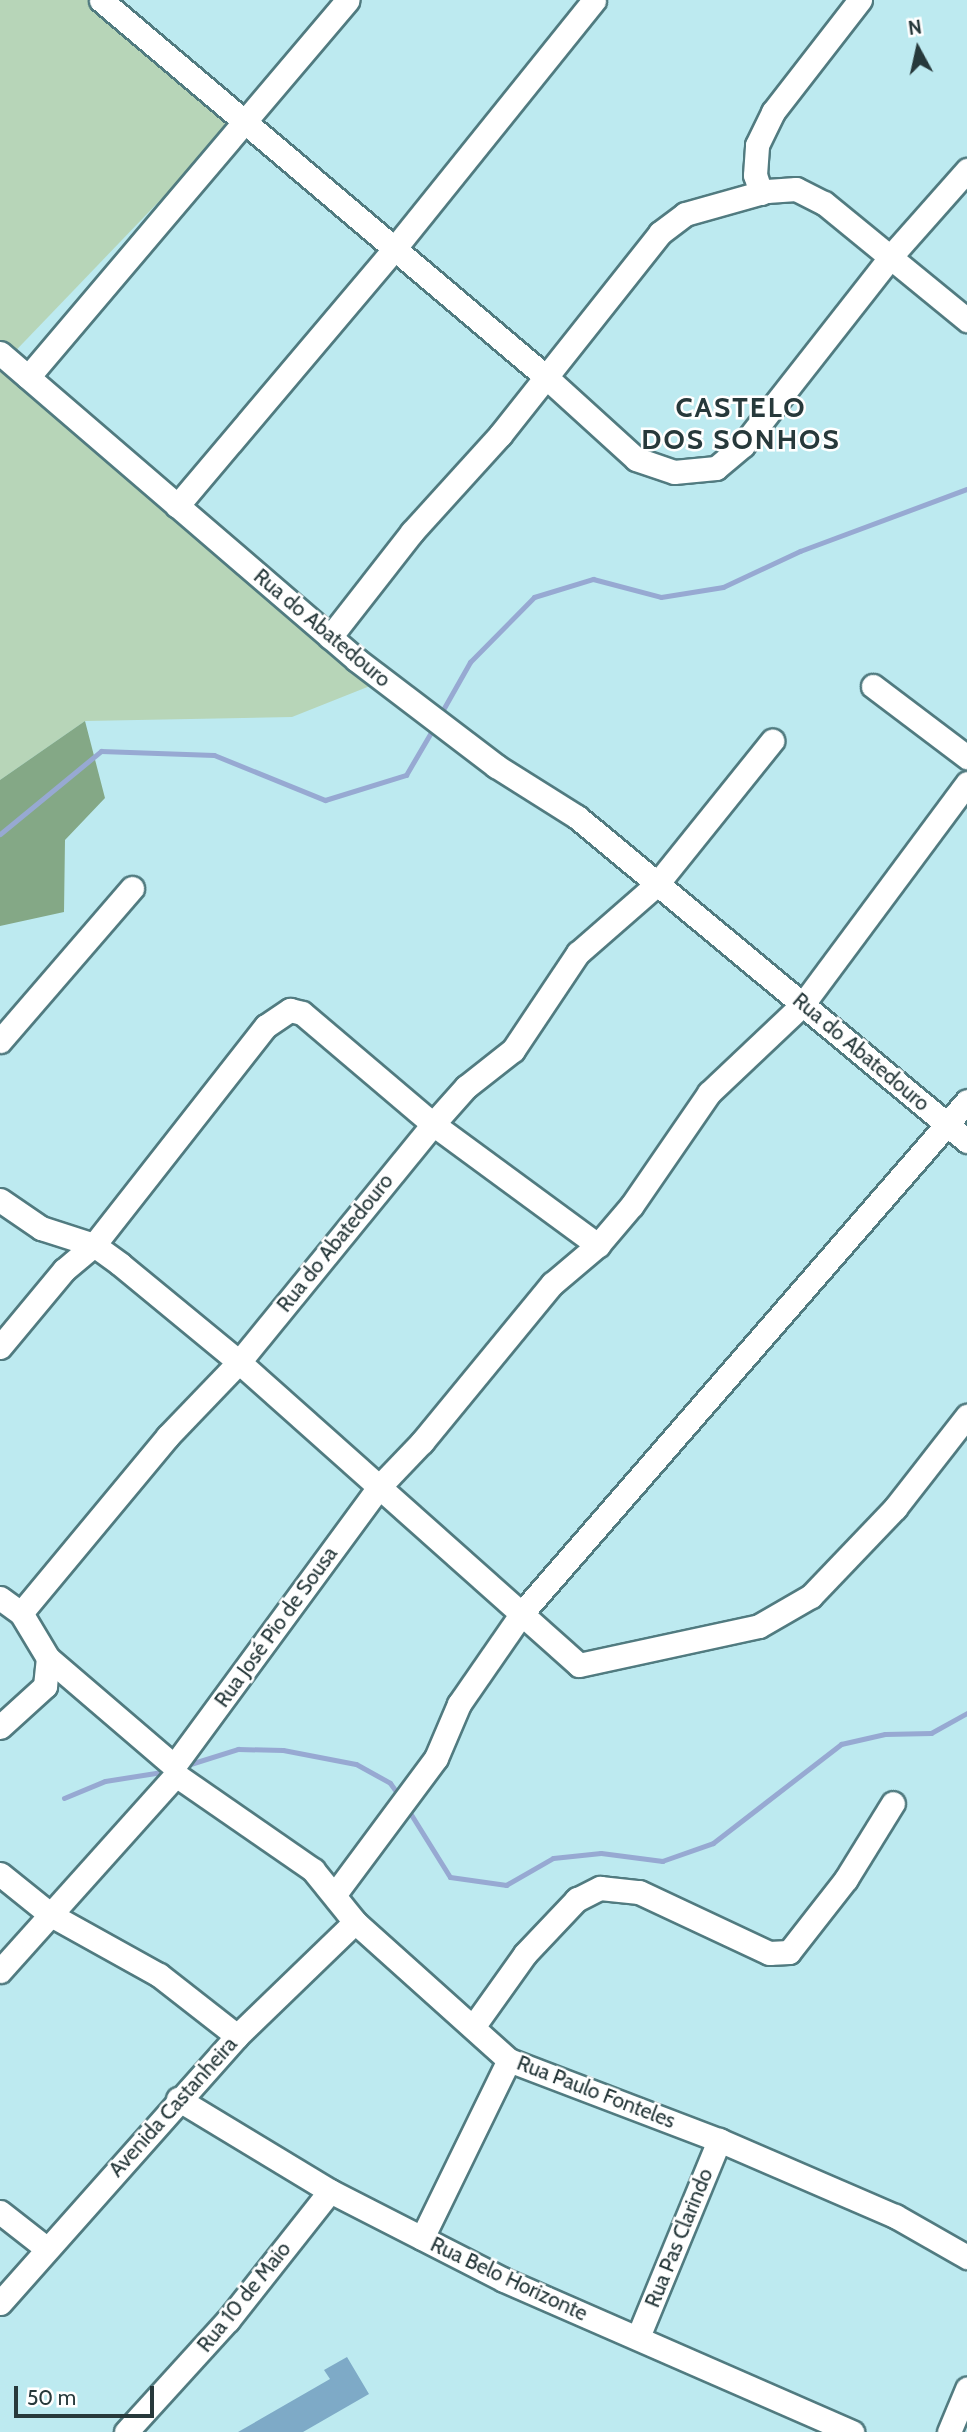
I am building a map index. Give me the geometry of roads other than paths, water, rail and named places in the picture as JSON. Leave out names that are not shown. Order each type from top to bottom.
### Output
[{"type":"street","points":[[101,0],[546,377],[636,459],[674,472],[716,468],[743,445],[891,256],[967,170]]},
{"type":"street","points":[[28,377],[348,0]]},
{"type":"street","points":[[177,506],[394,249],[594,0]]},
{"type":"street","points":[[761,193],[755,175],[757,145],[773,112],[860,0]]},
{"type":"street","points":[[330,637],[412,532],[546,377],[660,233],[685,214],[761,193],[796,189],[824,203],[967,320]]},
{"type":"street","name":"Rua do Abatedouro","points":[[0,353],[330,637],[496,766],[577,817],[967,1141]]},
{"type":"street","points":[[873,686],[967,757]]},
{"type":"street","name":"Rua do Abatedouro","points":[[21,1613],[168,1436],[239,1362],[433,1124],[466,1087],[513,1050],[578,953],[657,884],[772,741]]},
{"type":"street","name":"Rua José Pio de Sousa","points":[[0,1971],[175,1770],[378,1488],[422,1442],[552,1284],[598,1245],[632,1205],[709,1094],[803,1004],[967,783]]},
{"type":"street","points":[[0,1041],[132,888]]},
{"type":"street","points":[[0,1347],[64,1270],[94,1245],[266,1026],[290,1010],[302,1013],[433,1124],[598,1245]]},
{"type":"street","points":[[335,1894],[436,1758],[459,1704],[522,1613],[967,1101]]},
{"type":"street","points":[[0,1200],[41,1228],[94,1245],[239,1362],[579,1665],[759,1626],[811,1596],[895,1508],[967,1416]]},
{"type":"street","points":[[0,1598],[21,1613],[48,1658],[45,1686],[0,1727]]},
{"type":"street","name":"Rua Paulo Fonteles","points":[[48,1658],[175,1770],[313,1870],[355,1922],[509,2060],[719,2140],[895,2216],[967,2258]]},
{"type":"street","points":[[473,2027],[525,1954],[577,1899],[600,1888],[639,1892],[769,1953],[789,1952],[846,1879],[893,1803]]},
{"type":"street","points":[[0,1874],[51,1915],[159,1975],[237,2036]]},
{"type":"street","name":"Avenida Castanheira","points":[[0,2302],[178,2099],[237,2036],[355,1922]]},
{"type":"street","points":[[422,2238],[509,2060]]},
{"type":"street","name":"Rua Belo Horizonte","points":[[178,2099],[330,2191],[504,2280],[638,2337],[726,2380],[852,2432]]},
{"type":"street","name":"Rua Pas Clarindo","points":[[638,2337],[719,2140]]},
{"type":"street","name":"Rua 10 de Maio","points":[[126,2432],[228,2320],[330,2191]]},
{"type":"street","points":[[0,2212],[46,2248]]},
{"type":"street","points":[[948,2432],[967,2389]]},
{"type":"waterway","points":[[440,715],[470,662],[534,597],[593,579],[661,597],[723,587],[800,551],[967,489]]},
{"type":"waterway","points":[[0,834],[101,751],[214,755],[325,800],[406,775],[434,727]]},
{"type":"waterway","points":[[407,1808],[450,1877],[506,1885],[553,1858],[601,1853],[662,1861],[713,1843],[841,1744],[885,1734],[931,1733],[967,1713]]},
{"type":"waterway","points":[[184,1766],[238,1749],[283,1750],[356,1764],[390,1783],[400,1797]]},
{"type":"waterway","points":[[64,1798],[105,1781],[168,1771]]},
{"type":"district","name":"CASTELO DOS SONHOS","points":[[741,423]]}]
